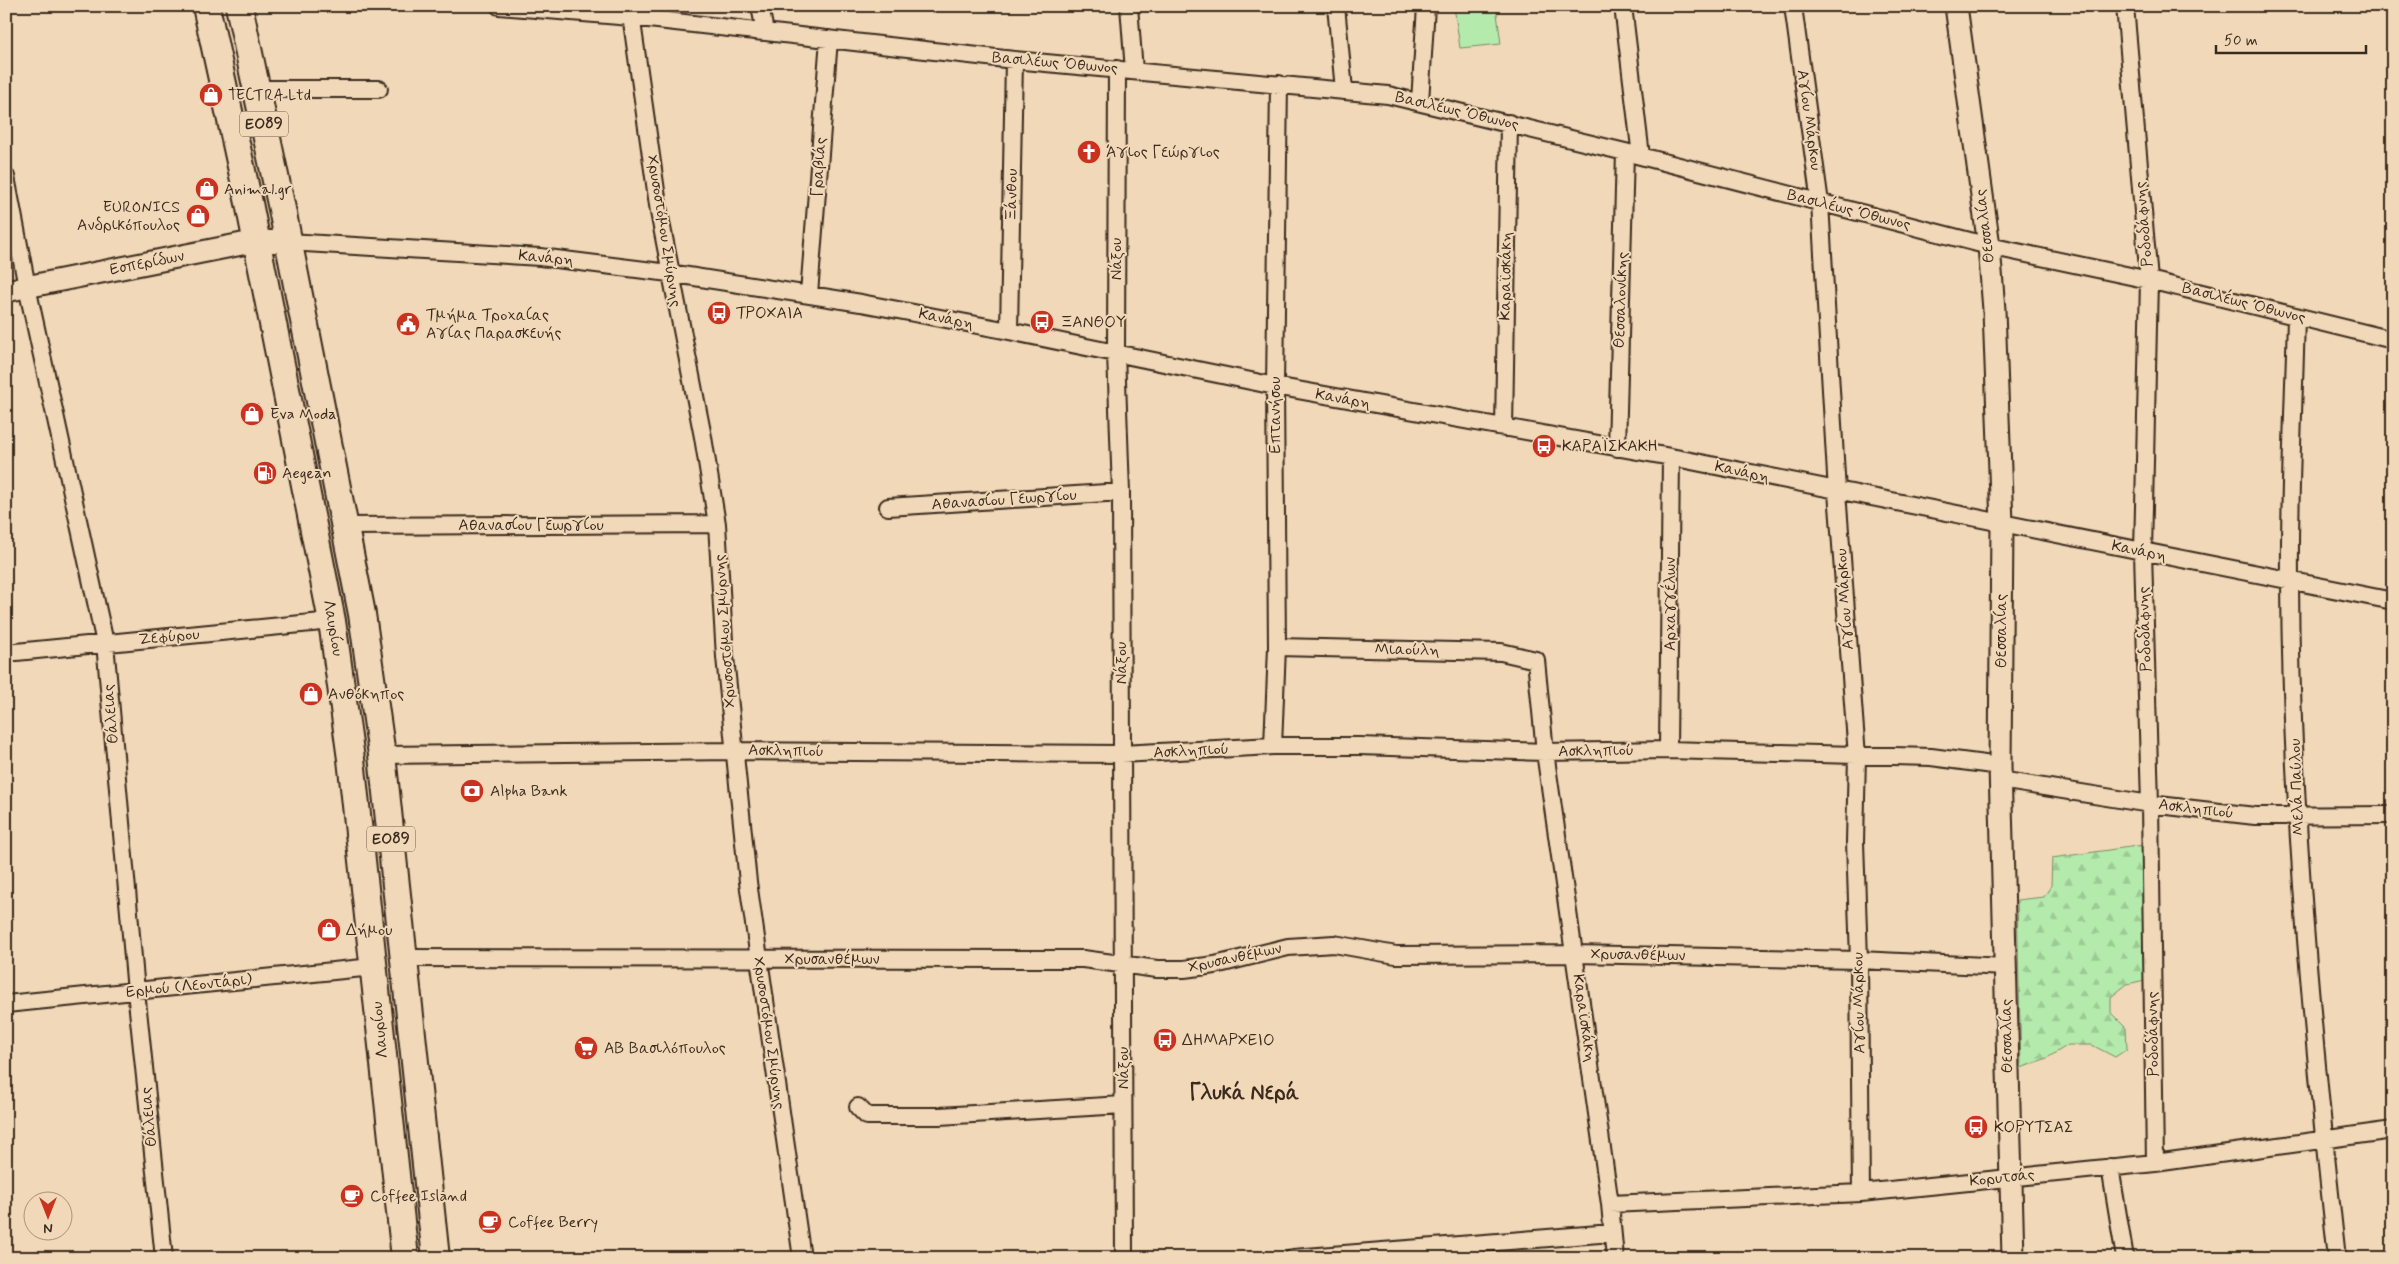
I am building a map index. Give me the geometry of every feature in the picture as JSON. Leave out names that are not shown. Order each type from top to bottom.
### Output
[{"type":"main road","name":"Λαυρίου","points":[[206,6],[257,241],[332,621],[351,759],[405,1258]]},
{"type":"main road","name":"Λαυρίου","points":[[239,6],[362,614],[382,755],[436,1258]]},
{"type":"street","name":"Βασιλέως Όθωνος","points":[[502,6],[631,12],[765,32],[1014,60],[1388,95],[1641,156],[1989,246],[2149,280],[2393,340]]},
{"type":"street","points":[[760,6],[765,32]]},
{"type":"street","points":[[1129,6],[1134,71]]},
{"type":"street","points":[[1336,6],[1344,90]]},
{"type":"street","points":[[1420,102],[1426,6]]},
{"type":"street","points":[[1623,6],[1641,156]]},
{"type":"street","name":"Αγίου Μάρκου","points":[[1793,6],[1820,203],[1837,492],[1857,756],[1854,842],[1859,960],[1861,1193]]},
{"type":"street","name":"Θεσσαλίας","points":[[1956,6],[1989,246],[1994,310],[2002,524],[2000,773],[2013,1258]]},
{"type":"street","name":"Ροδοδάφνης","points":[[2125,6],[2149,280],[2143,552],[2150,804],[2155,1163]]},
{"type":"street","name":"Χρυσοστόμου Σμύρνης","points":[[631,12],[670,273],[703,437],[717,524],[725,657],[734,751],[758,958],[802,1258]]},
{"type":"street","name":"Γραβιάς","points":[[809,294],[829,39]]},
{"type":"street","name":"Ξάνθου","points":[[1009,331],[1014,60]]},
{"type":"street","name":"Νάξου","points":[[1117,69],[1116,353],[1121,492],[1124,1258]]},
{"type":"street","name":"Επτανήσου","points":[[1273,746],[1277,647],[1275,386],[1280,84]]},
{"type":"street","points":[[256,89],[379,89]]},
{"type":"street","name":"Καραϊσκάκη","points":[[1504,428],[1508,123]]},
{"type":"street","name":"Θεσσαλονίκης","points":[[1617,448],[1625,152]]},
{"type":"street","name":"Θάλειας","points":[[6,178],[105,643],[136,991],[164,1258]]},
{"type":"street","name":"Εσπερίδων","points":[[6,291],[257,241],[288,242]]},
{"type":"street","name":"Κανάρη","points":[[288,242],[540,256],[809,294],[1009,331],[1275,386],[1671,457],[1837,492],[2393,602]]},
{"type":"street","name":"Μελά Παύλου","points":[[2296,316],[2290,581],[2298,817],[2309,989],[2336,1258]]},
{"type":"street","name":"Αρχαγγέλων","points":[[1668,750],[1671,457]]},
{"type":"street","name":"Αθανασίου Γεωργίου","points":[[888,508],[1121,492]]},
{"type":"street","name":"Αθανασίου Γεωργίου","points":[[344,526],[717,524]]},
{"type":"street","name":"Ζεφύρου","points":[[6,653],[332,621]]},
{"type":"street","name":"Μιαούλη","points":[[1277,647],[1501,652],[1536,660]]},
{"type":"street","name":"Καραϊσκάκη","points":[[1536,660],[1545,752],[1610,1204],[1615,1258]]},
{"type":"street","name":"Ασκληπιού","points":[[382,755],[734,751],[1121,754],[1273,746],[1359,746],[1545,752],[1668,750],[1952,758],[2000,773],[2150,804],[2255,816],[2393,815]]},
{"type":"street","name":"Χρυσανθέμων","points":[[404,958],[1083,958],[1156,969],[1199,968],[1270,950],[1326,944],[1349,946],[1396,955],[1575,954],[1859,960],[2006,967]]},
{"type":"street","name":"Ερμού (Λεοντάρι)","points":[[6,1004],[373,968]]},
{"type":"street","points":[[858,1107],[866,1116],[939,1116],[1123,1105]]},
{"type":"street","name":"Κορυτσάς","points":[[1610,1204],[1861,1193],[2155,1163],[2393,1130]]},
{"type":"street","points":[[2110,1167],[2125,1258]]},
{"type":"street","points":[[1293,1258],[1612,1233]]},
{"type":"green space","points":[[1454,6],[1496,6],[1501,44],[1460,48]]},
{"type":"green space","points":[[2144,845],[2145,980],[2127,984],[2111,997],[2111,1013],[2126,1028],[2127,1049],[2115,1057],[2092,1045],[2068,1045],[2047,1058],[2021,1068],[2017,900],[2044,897],[2051,886],[2052,858]]},
{"type":"place","name":"TECTRA Ltd","points":[[211,95]]},
{"type":"place","name":"Άγιος Γεώργιος","points":[[1089,152]]},
{"type":"place","name":"Animal.gr","points":[[207,189]]},
{"type":"place","name":"EURONICS Ανδρικόπουλος","points":[[198,216]]},
{"type":"place","name":"ΤΡΟΧΑΙΑ","points":[[719,313]]},
{"type":"place","name":"ΞΑΝΘΟΥ","points":[[1042,322]]},
{"type":"place","name":"Τμήμα Τροχαίας Αγίας Παρασκευής","points":[[408,324]]},
{"type":"place","name":"Eva Moda","points":[[252,414]]},
{"type":"place","name":"ΚΑΡΑΪΣΚΑΚΗ","points":[[1544,446]]},
{"type":"place","name":"Aegean","points":[[265,473]]},
{"type":"place","name":"Ανθόκηπος","points":[[311,694]]},
{"type":"place","name":"Alpha Bank","points":[[472,791]]},
{"type":"place","name":"Δήμου","points":[[329,930]]},
{"type":"place","name":"ΔΗΜΑΡΧΕΙΟ","points":[[1165,1040]]},
{"type":"place","name":"ΑΒ Βασιλόπουλος","points":[[586,1048]]},
{"type":"place","name":"ΚΟΡΥΤΣΑΣ","points":[[1976,1127]]},
{"type":"place","name":"Coffee Island","points":[[352,1196]]},
{"type":"place","name":"Coffee Berry","points":[[490,1222]]},
{"type":"district","name":"Γλυκά Νερά","points":[[1244,1093]]}]
